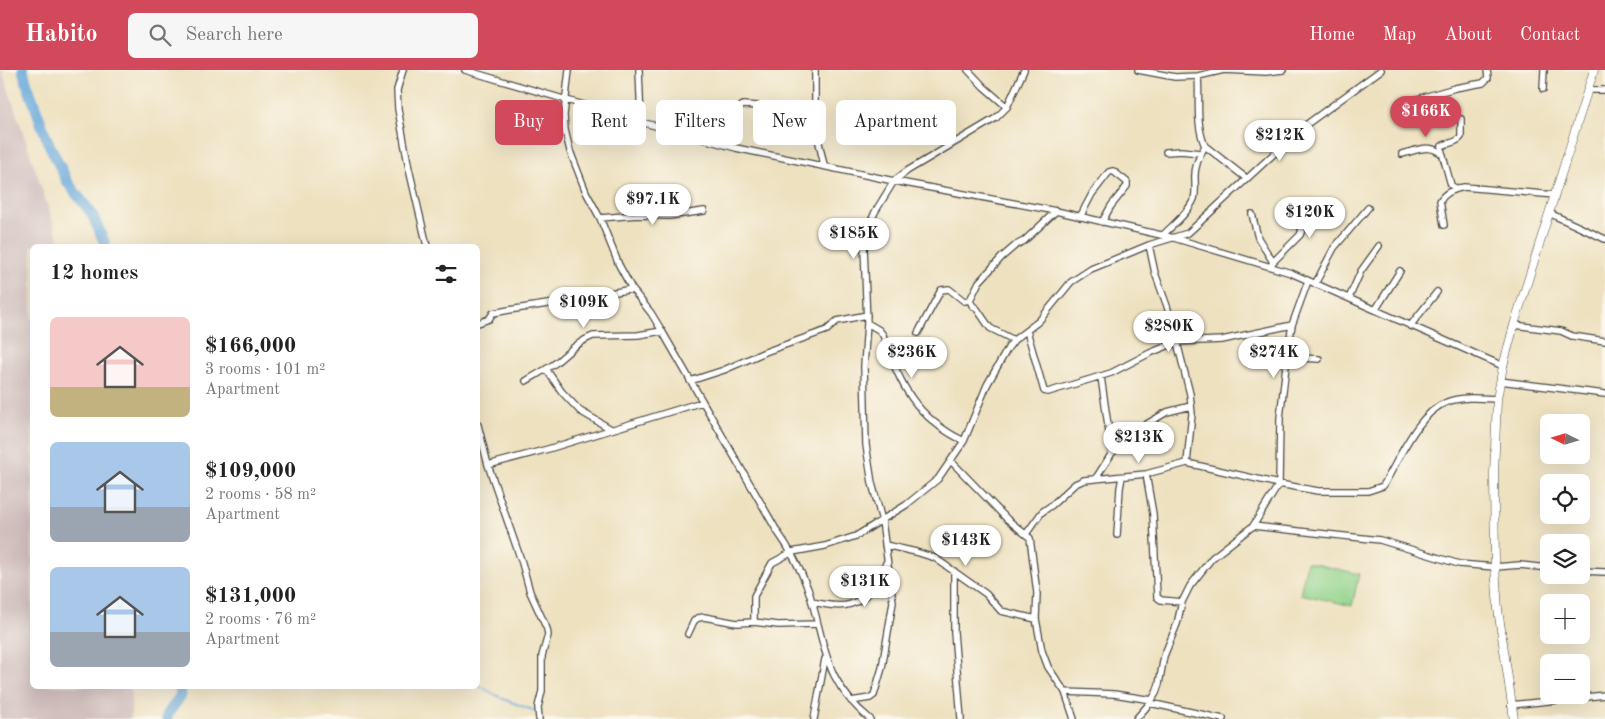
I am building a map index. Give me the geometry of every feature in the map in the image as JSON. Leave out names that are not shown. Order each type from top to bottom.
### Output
[{"type":"street","points":[[403,70],[397,90],[398,109],[409,169],[427,244]]},
{"type":"street","points":[[465,70],[573,102]]},
{"type":"street","points":[[569,70],[564,115],[565,130],[570,150],[586,192],[600,218],[619,265],[632,289],[651,313],[662,331],[777,531],[792,552],[812,602],[826,657],[841,689],[863,717],[870,719]]},
{"type":"street","points":[[639,70],[640,100]]},
{"type":"street","points":[[814,100],[815,70]]},
{"type":"street","points":[[968,70],[1007,107]]},
{"type":"street","points":[[852,701],[872,697],[882,668],[892,602],[882,521],[872,483],[866,445],[864,375],[867,323],[864,246],[868,228],[875,212],[894,181],[990,122],[1007,107],[1024,70]]},
{"type":"street","points":[[1138,70],[1162,72],[1175,76],[1198,76],[1224,70],[1266,72],[1283,70]]},
{"type":"street","points":[[754,622],[754,596],[767,568],[772,562],[792,552],[840,542],[862,532],[882,521],[930,487],[964,441],[987,385],[1014,340],[1039,321],[1071,282],[1090,269],[1149,245],[1192,231],[1246,178],[1303,127],[1372,73],[1382,70]]},
{"type":"street","points":[[1417,99],[1455,88],[1484,83],[1488,78],[1487,70]]},
{"type":"street","points":[[1543,89],[1544,70]]},
{"type":"street","points":[[1514,719],[1498,609],[1495,567],[1494,474],[1497,399],[1503,366],[1514,325],[1594,70]]},
{"type":"street","points":[[1198,76],[1200,96],[1197,110],[1202,140],[1205,146],[1246,178]]},
{"type":"street","points":[[1587,90],[1605,90]]},
{"type":"street","points":[[1456,189],[1450,185],[1442,146],[1456,142],[1461,137],[1461,119]]},
{"type":"street","points":[[646,123],[736,148],[894,181],[1056,211],[1162,235],[1272,264],[1503,366]]},
{"type":"street","points":[[819,145],[824,166]]},
{"type":"street","points":[[1162,235],[1178,220],[1194,199],[1196,190],[1194,178],[1200,153],[1205,146]]},
{"type":"street","points":[[1402,154],[1434,148],[1443,156]]},
{"type":"street","points":[[1166,152],[1200,153]]},
{"type":"street","points":[[1080,217],[1092,194],[1109,172],[1113,171],[1127,182],[1127,186],[1111,206],[1102,222]]},
{"type":"street","points":[[1444,225],[1440,201],[1446,193],[1456,189],[1464,187],[1554,194]]},
{"type":"street","points":[[637,215],[638,190]]},
{"type":"street","points":[[1272,264],[1302,230],[1290,207]]},
{"type":"street","points":[[1316,284],[1334,248],[1368,208]]},
{"type":"street","points":[[600,218],[637,215],[669,216],[704,211]]},
{"type":"street","points":[[970,300],[979,282],[1002,257],[1024,241],[1056,211]]},
{"type":"street","points":[[1548,213],[1605,239]]},
{"type":"street","points":[[1252,214],[1258,238],[1272,264]]},
{"type":"street","points":[[1149,245],[1155,272],[1178,342],[1192,406],[1187,463]]},
{"type":"street","points":[[1350,298],[1361,271],[1379,246]]},
{"type":"street","points":[[1376,309],[1400,271]]},
{"type":"street","points":[[1136,719],[1151,702],[1159,684],[1164,656],[1177,624],[1182,602],[1190,586],[1212,558],[1253,526],[1279,484],[1280,418],[1287,357],[1292,325],[1308,281]]},
{"type":"street","points":[[480,322],[489,318],[493,313],[632,289]]},
{"type":"street","points":[[918,332],[940,290],[949,289],[964,301],[970,300]]},
{"type":"street","points":[[1410,326],[1437,292]]},
{"type":"street","points":[[970,300],[990,328],[1014,340]]},
{"type":"street","points":[[690,381],[724,370],[765,352],[826,330],[837,321],[866,315]]},
{"type":"street","points":[[867,323],[879,330],[883,335],[901,380],[912,399],[926,416],[945,432],[964,441]]},
{"type":"street","points":[[1027,331],[1044,391],[1060,389],[1101,377],[1150,353],[1178,342],[1222,340],[1292,325]]},
{"type":"street","points":[[1514,325],[1561,330],[1572,336],[1605,341]]},
{"type":"street","points":[[526,381],[546,369],[578,343],[593,336],[638,336],[662,331]]},
{"type":"street","points":[[1287,357],[1319,359]]},
{"type":"street","points":[[546,369],[562,392],[580,411],[611,429]]},
{"type":"street","points":[[1101,377],[1112,453]]},
{"type":"street","points":[[1500,381],[1605,394]]},
{"type":"street","points":[[1026,534],[1038,516],[1068,490],[1084,480],[1146,474],[1187,463],[1279,484],[1335,492],[1368,491],[1383,486],[1418,425],[1442,404],[1460,399],[1497,399]]},
{"type":"street","points":[[488,465],[548,449],[702,402]]},
{"type":"street","points":[[1096,478],[1112,453],[1152,421],[1167,412],[1192,406]]},
{"type":"street","points":[[480,439],[522,562],[530,592],[547,629],[548,635],[542,656],[542,691],[538,707],[539,719]]},
{"type":"street","points":[[951,461],[1007,519],[1026,534],[1031,543],[1036,586],[1036,619],[1045,660],[1066,692],[1074,719]]},
{"type":"street","points":[[1146,474],[1153,514],[1157,596],[1161,600],[1182,602]]},
{"type":"street","points":[[1117,534],[1122,477]]},
{"type":"street","points":[[1253,526],[1380,540],[1459,564],[1495,567],[1520,565],[1540,567]]},
{"type":"street","points":[[885,545],[935,558],[986,594],[1001,611],[1036,619]]},
{"type":"street","points":[[812,602],[844,605],[860,600],[877,583],[887,560]]},
{"type":"street","points":[[954,571],[954,632],[960,719]]},
{"type":"street","points":[[1590,571],[1605,572]]},
{"type":"street","points":[[688,634],[694,621],[704,617],[737,623],[754,622],[787,626],[817,624]]},
{"type":"street","points":[[814,719],[826,657]]},
{"type":"street","points":[[1066,692],[1114,694],[1223,719]]},
{"type":"street","points":[[1511,705],[1605,695]]},
{"type":"shaded area","points":[[0,70],[2,70],[60,244],[30,244],[30,689],[131,689],[131,719],[0,719]]},
{"type":"green space","points":[[1307,562],[1359,574],[1352,606],[1300,594]]},
{"type":"waterway","points":[[23,70],[48,142],[68,183],[92,214],[105,244]]},
{"type":"waterway","points":[[480,686],[503,699],[538,712]]},
{"type":"waterway","points":[[167,719],[167,715],[181,695],[180,689]]}]
